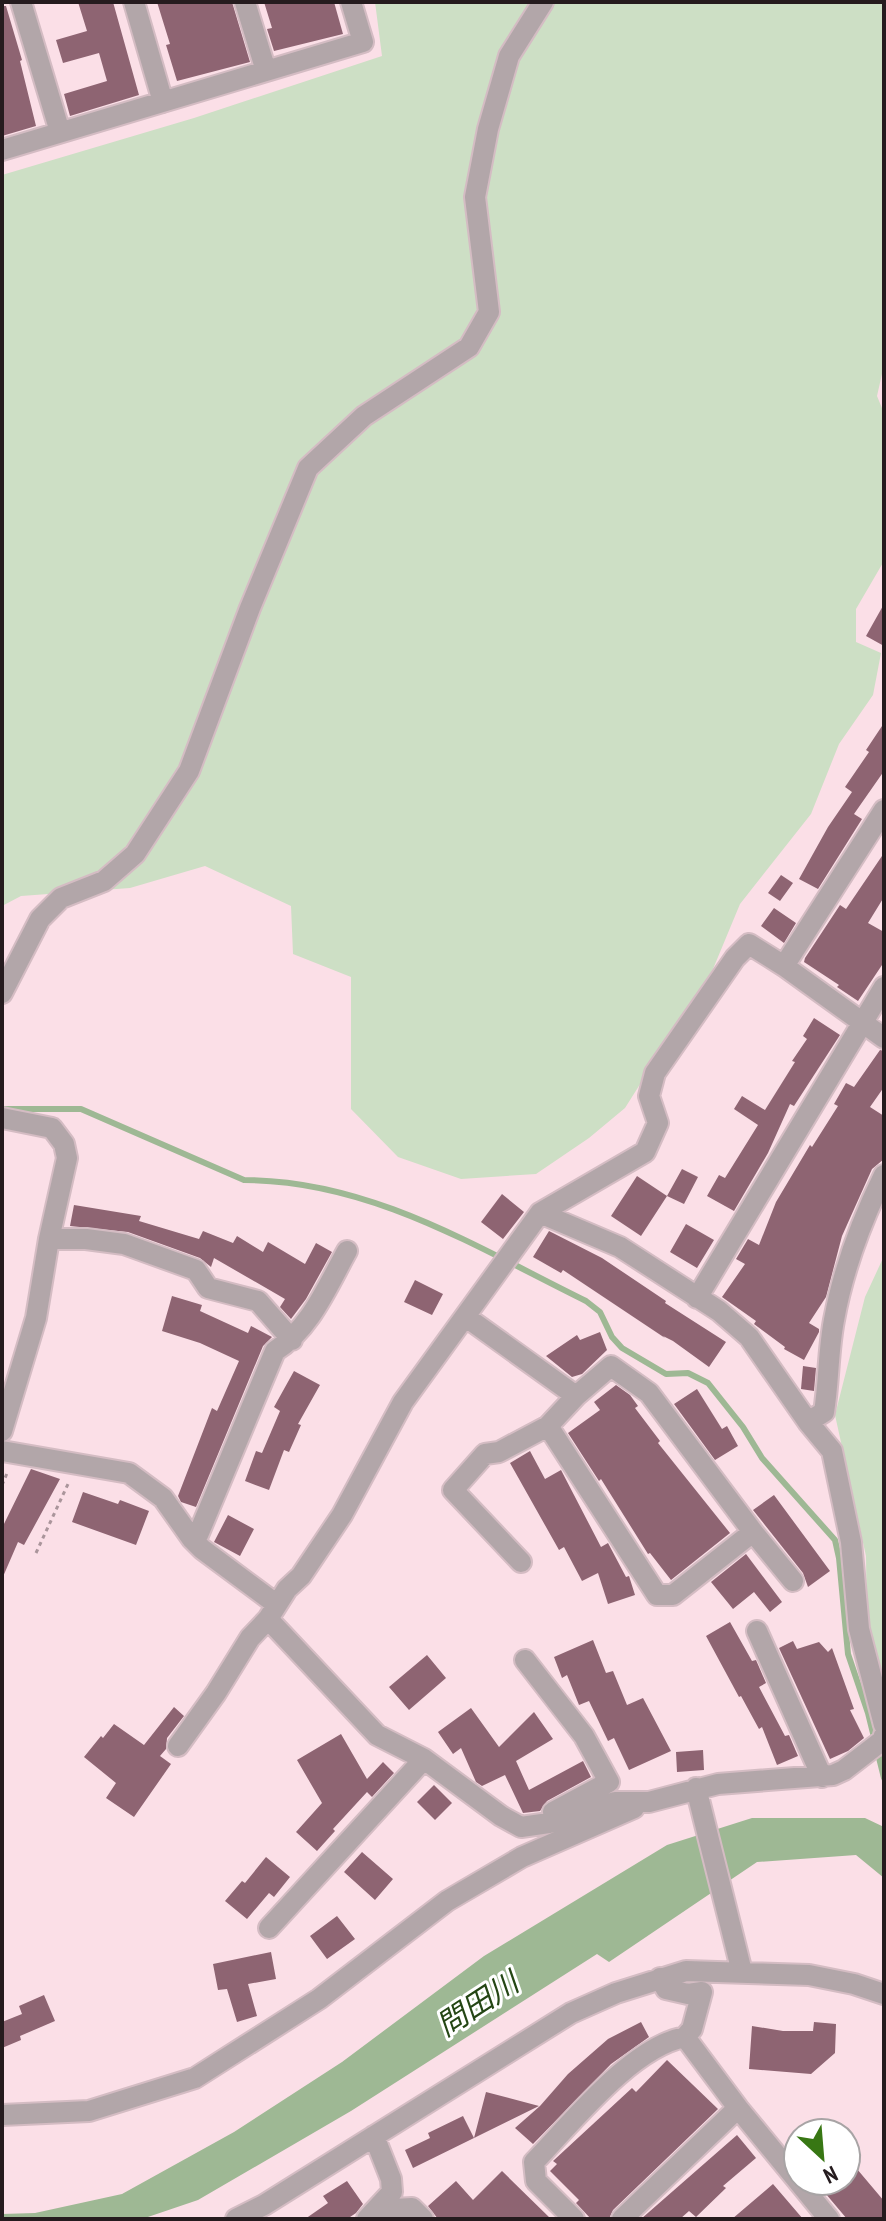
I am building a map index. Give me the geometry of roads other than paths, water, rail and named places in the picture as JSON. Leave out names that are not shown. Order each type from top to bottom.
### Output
[{"type":"street","points":[[21,2],[60,132]]},
{"type":"street","points":[[134,2],[163,102]]},
{"type":"street","points":[[245,2],[266,71]]},
{"type":"street","points":[[2,150],[363,42],[351,2]]},
{"type":"street","points":[[2,993],[40,919],[61,898],[104,881],[135,854],[189,771],[250,608],[308,468],[364,416],[469,347],[489,312],[475,197],[488,129],[509,56],[543,2]]},
{"type":"street","points":[[784,966],[884,810]]},
{"type":"street","points":[[178,1746],[250,1638],[310,1564],[342,1515],[403,1402],[540,1213],[645,1152],[658,1123],[649,1096],[655,1073],[735,958],[749,944],[884,1038]]},
{"type":"street","points":[[697,1298],[884,987]]},
{"type":"street","points":[[2,1118],[52,1128],[64,1144],[67,1158],[36,1318],[2,1431]]},
{"type":"street","points":[[808,1422],[824,1412],[834,1322],[842,1282],[855,1240],[884,1175]]},
{"type":"street","points":[[540,1213],[620,1247],[719,1311],[749,1337],[832,1451],[851,1542],[859,1629],[884,1725]]},
{"type":"street","points":[[49,1239],[86,1239],[124,1244],[196,1270],[208,1288],[258,1301],[292,1340]]},
{"type":"street","points":[[192,1539],[198,1535],[275,1351],[292,1340],[318,1304],[347,1251]]},
{"type":"street","points":[[466,1317],[576,1396]]},
{"type":"street","points":[[521,1562],[453,1490],[485,1454],[499,1452],[548,1426],[576,1396],[611,1366],[649,1393],[793,1581]]},
{"type":"street","points":[[548,1426],[657,1595],[673,1595],[753,1532]]},
{"type":"street","points":[[5,1461],[78,1462],[129,1473],[163,1498],[192,1539],[272,1611],[377,1735],[424,1759],[501,1816],[521,1827],[549,1823],[615,1802],[649,1802],[697,1794],[718,1784],[822,1777],[844,1770],[884,1737]]},
{"type":"street","points":[[757,1631],[822,1777]]},
{"type":"street","points":[[525,1660],[584,1736],[609,1782],[554,1812],[549,1823]]},
{"type":"street","points":[[269,1928],[424,1759]]},
{"type":"street","points":[[697,1794],[741,1964]]},
{"type":"street","points":[[2,2115],[89,2111],[195,2078],[319,1999],[447,1901],[522,1857],[649,1802]]},
{"type":"street","points":[[236,2219],[571,2013],[616,1993],[686,1971],[741,1964],[854,1984],[884,1994]]},
{"type":"street","points":[[574,2219],[536,2181],[534,2162],[627,2067],[675,2039],[685,2037],[692,2029],[702,1992],[688,1994],[666,1989],[660,1978]]},
{"type":"street","points":[[685,2037],[738,2108],[829,2219]]},
{"type":"street","points":[[622,2219],[738,2108]]},
{"type":"street","points":[[367,2219],[392,2192],[391,2179],[374,2136]]},
{"type":"street","points":[[384,2219],[394,2209],[412,2208],[423,2219]]},
{"type":"water","name":"問田川","points":[[752,1818],[865,1818],[884,1827],[884,1878],[856,1855],[757,1862],[609,1962],[597,1954],[351,2111],[198,2200],[142,2219],[2,2219],[2,2214],[35,2213],[122,2194],[234,2132],[342,2062],[484,1956],[667,1845]]},
{"type":"waterway","points":[[2,1109],[81,1109],[244,1180],[290,1183],[335,1191],[421,1220],[586,1301],[600,1312],[612,1337],[622,1348],[666,1374],[688,1373],[708,1383],[743,1427],[762,1458],[835,1540],[848,1654],[868,1713],[884,1778]]}]
